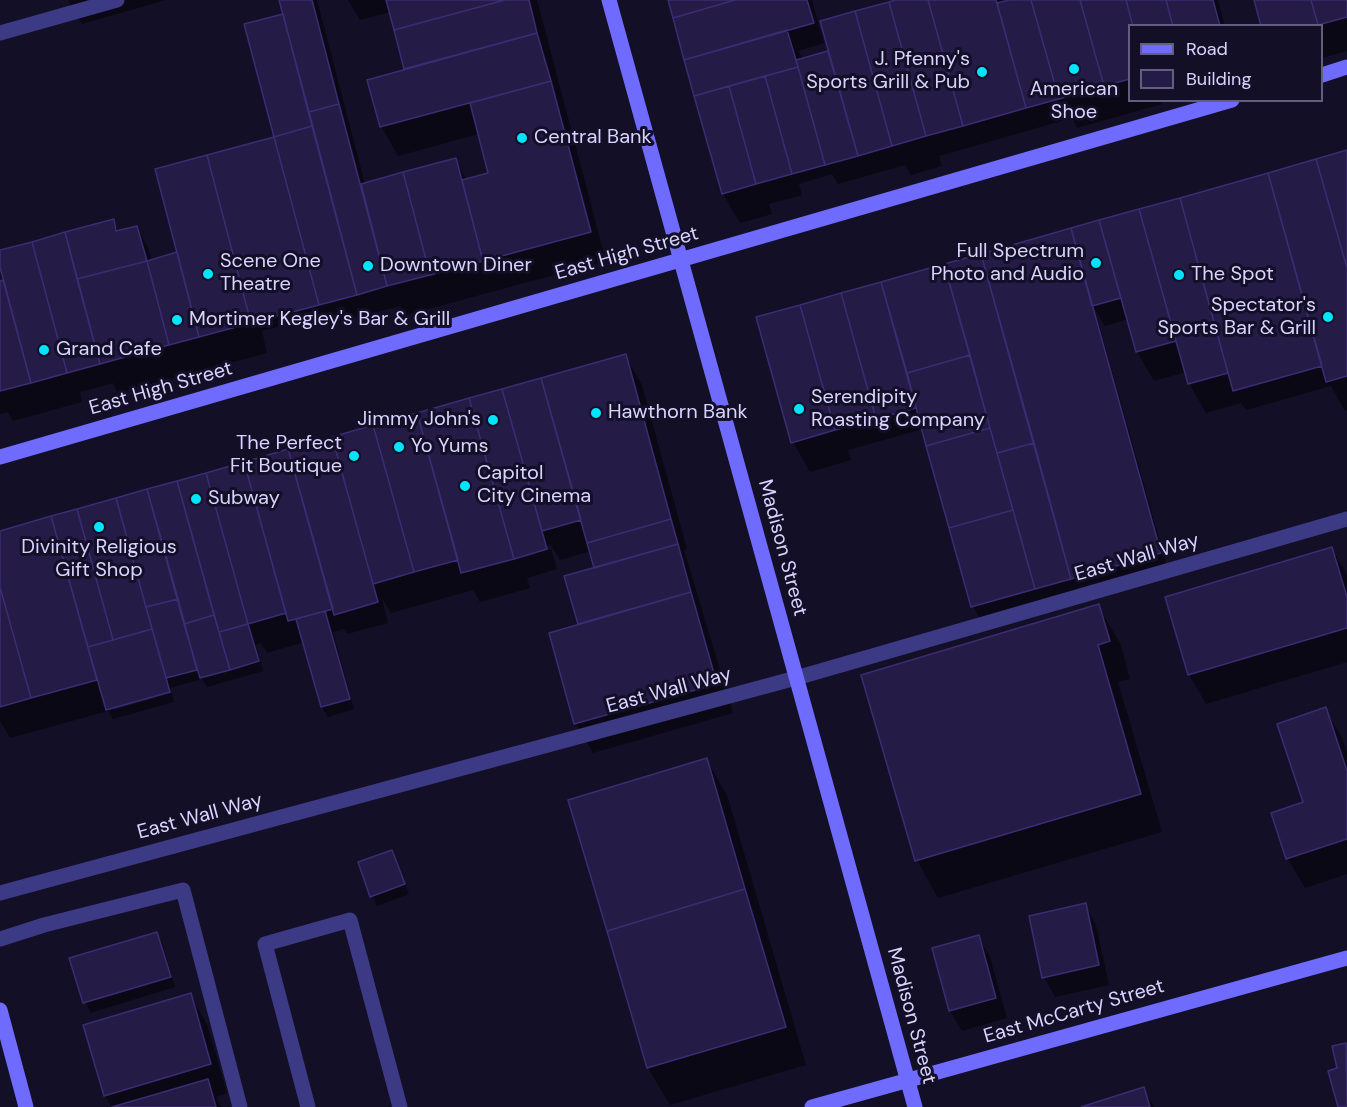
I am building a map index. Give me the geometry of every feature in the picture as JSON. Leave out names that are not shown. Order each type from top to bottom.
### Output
[{"type":"main road","name":"Madison Street","points":[[609,0],[915,1107]]},
{"type":"main road","points":[[1323,75],[1347,67]]},
{"type":"main road","name":"East High Street","points":[[0,457],[1225,102]]},
{"type":"main road","name":"East McCarty Street","points":[[812,1107],[1347,958]]},
{"type":"main road","points":[[0,1010],[26,1107]]},
{"type":"lane","points":[[0,33],[117,0]]},
{"type":"lane","name":"East Wall Way","points":[[0,893],[796,678],[1347,519]]},
{"type":"lane","points":[[0,939],[44,925],[183,890],[240,1107]]},
{"type":"lane","points":[[308,1107],[265,944],[350,920],[400,1107]]},
{"type":"building","points":[[279,0],[312,0],[339,104],[309,112]]},
{"type":"building","points":[[386,0],[505,0],[394,30]]},
{"type":"building","points":[[505,0],[529,0],[537,33],[404,69],[394,30]]},
{"type":"building","points":[[668,0],[735,0],[673,18]]},
{"type":"building","points":[[735,0],[807,0],[814,23],[684,60],[673,18]]},
{"type":"building","points":[[928,0],[963,126],[926,136],[889,2]]},
{"type":"building","points":[[928,0],[996,0],[1026,108],[963,126]]},
{"type":"building","points":[[1009,0],[1031,0],[1059,99],[1026,108],[997,3]]},
{"type":"building","points":[[1031,0],[1080,0],[1104,86],[1059,99]]},
{"type":"building","points":[[1080,0],[1126,0],[1132,24],[1128,24],[1128,80],[1104,86]]},
{"type":"building","points":[[1126,0],[1166,0],[1172,24],[1132,24]]},
{"type":"building","points":[[1166,0],[1213,0],[1219,24],[1172,24]]},
{"type":"building","points":[[1254,0],[1311,0],[1318,24],[1260,24]]},
{"type":"building","points":[[1311,0],[1347,0],[1347,17],[1318,24]]},
{"type":"building","points":[[889,2],[926,136],[892,146],[855,11]]},
{"type":"building","points":[[855,11],[892,146],[858,156],[820,21]]},
{"type":"building","points":[[283,14],[312,126],[274,137],[244,24]]},
{"type":"building","points":[[787,30],[798,67],[694,96],[684,60]]},
{"type":"building","points":[[537,33],[551,81],[380,127],[367,80]]},
{"type":"building","points":[[828,51],[858,156],[825,165],[796,60]]},
{"type":"building","points":[[798,67],[825,165],[792,174],[765,76]]},
{"type":"building","points":[[765,76],[792,174],[756,184],[729,86]]},
{"type":"building","name":"Central Bank","points":[[551,81],[591,232],[483,261],[462,180],[488,173],[470,103]]},
{"type":"building","points":[[729,86],[756,184],[722,194],[694,96]]},
{"type":"building","points":[[339,104],[387,286],[357,295],[309,112]]},
{"type":"building","points":[[312,126],[357,295],[319,305],[274,137]]},
{"type":"building","points":[[274,137],[319,305],[251,323],[207,155]]},
{"type":"building","points":[[1347,150],[1347,268],[1316,159]]},
{"type":"building","points":[[207,155],[251,323],[199,337],[155,169]]},
{"type":"building","points":[[456,158],[483,261],[430,275],[403,172]]},
{"type":"building","name":"Spectator's Sports Bar & Grill","points":[[1316,159],[1347,268],[1347,376],[1326,382],[1268,173]]},
{"type":"building","points":[[403,172],[430,275],[387,286],[361,184]]},
{"type":"building","points":[[1268,173],[1322,366],[1233,391],[1180,198]]},
{"type":"building","name":"The Spot","points":[[1180,198],[1228,373],[1188,384],[1139,209]]},
{"type":"building","points":[[1139,209],[1176,341],[1136,352],[1099,220]]},
{"type":"building","points":[[114,219],[116,231],[137,226],[147,261],[77,279],[65,232]]},
{"type":"building","name":"Full Spectrum Photo and Audio","points":[[1099,220],[1121,298],[1092,306],[1071,228]]},
{"type":"building","points":[[1071,228],[1161,553],[1071,579],[981,254]]},
{"type":"building","points":[[65,232],[100,364],[67,373],[32,242]]},
{"type":"building","points":[[32,242],[67,373],[31,383],[0,267],[0,250]]},
{"type":"building","points":[[177,252],[199,337],[169,345],[147,261]]},
{"type":"building","points":[[981,254],[1034,443],[997,453],[944,264]]},
{"type":"building","points":[[147,261],[169,345],[100,364],[77,279]]},
{"type":"building","points":[[944,264],[970,355],[907,373],[881,282]]},
{"type":"building","points":[[3,280],[31,383],[0,391],[0,281]]},
{"type":"building","points":[[881,282],[916,408],[876,419],[841,293]]},
{"type":"building","points":[[841,293],[876,419],[835,430],[800,305]]},
{"type":"building","points":[[800,305],[835,430],[791,443],[756,317]]},
{"type":"building","points":[[626,354],[671,519],[587,543],[541,378]]},
{"type":"building","points":[[970,355],[990,428],[926,446],[907,373]]},
{"type":"building","points":[[541,378],[581,520],[542,531],[502,389]]},
{"type":"building","points":[[502,389],[547,549],[514,559],[469,398]]},
{"type":"building","name":"Capitol City Cinema","points":[[469,398],[514,559],[461,573],[417,413]]},
{"type":"building","points":[[417,413],[458,560],[414,572],[373,425]]},
{"type":"building","points":[[373,425],[414,572],[373,584],[332,437]]},
{"type":"building","points":[[990,428],[1013,510],[949,528],[926,446]]},
{"type":"building","points":[[332,437],[378,602],[334,615],[288,449]]},
{"type":"building","points":[[1034,443],[1071,579],[1035,589],[997,453]]},
{"type":"building","points":[[288,449],[333,609],[288,621],[244,462]]},
{"type":"building","points":[[244,462],[286,613],[248,624],[206,473]]},
{"type":"building","points":[[206,473],[248,624],[219,632],[177,481]]},
{"type":"building","points":[[177,481],[214,615],[184,624],[147,489]]},
{"type":"building","points":[[147,489],[178,599],[146,607],[116,498]]},
{"type":"building","points":[[116,498],[152,629],[113,640],[77,509]]},
{"type":"building","points":[[77,509],[113,640],[88,647],[51,516]]},
{"type":"building","points":[[1013,510],[1035,589],[971,607],[949,528]]},
{"type":"building","points":[[51,516],[97,680],[31,698],[0,587],[0,531]]},
{"type":"building","points":[[671,519],[678,544],[594,568],[587,543]]},
{"type":"building","points":[[678,544],[691,592],[578,624],[564,576]]},
{"type":"building","points":[[1332,547],[1347,597],[1347,628],[1188,675],[1165,597]]},
{"type":"building","points":[[0,587],[31,698],[0,707]]},
{"type":"building","points":[[691,592],[717,684],[574,724],[549,633]]},
{"type":"building","points":[[178,599],[197,670],[166,678],[146,607]]},
{"type":"building","points":[[1099,604],[1110,641],[1098,645],[1141,794],[915,861],[861,675]]},
{"type":"building","points":[[325,611],[350,699],[321,707],[296,619]]},
{"type":"building","points":[[214,615],[230,670],[200,678],[184,624]]},
{"type":"building","points":[[248,624],[259,661],[230,670],[219,632]]},
{"type":"building","points":[[152,629],[170,692],[106,710],[88,647]]},
{"type":"building","points":[[1326,707],[1347,771],[1347,839],[1286,859],[1271,813],[1303,802],[1277,724]]},
{"type":"building","points":[[707,758],[745,889],[607,931],[568,800]]},
{"type":"building","points":[[392,850],[405,884],[370,897],[358,862]]},
{"type":"building","points":[[745,889],[786,1027],[647,1068],[607,931]]},
{"type":"building","points":[[1086,903],[1099,965],[1042,978],[1029,916]]},
{"type":"building","points":[[157,932],[171,977],[83,1003],[69,958]]},
{"type":"building","points":[[979,935],[996,998],[949,1011],[932,948]]},
{"type":"building","points":[[191,993],[211,1064],[104,1096],[83,1025]]},
{"type":"building","points":[[1346,1043],[1347,1107],[1338,1107],[1328,1071],[1337,1068],[1332,1046]]},
{"type":"building","points":[[208,1079],[216,1107],[112,1107]]},
{"type":"building","points":[[1144,1087],[1150,1107],[1081,1107]]},
{"type":"place","name":"American Shoe","points":[[1074,69]]},
{"type":"place","name":"J. Pfenny's Sports Grill & Pub","points":[[982,72]]},
{"type":"place","name":"Central Bank","points":[[522,138]]},
{"type":"place","name":"Full Spectrum Photo and Audio","points":[[1096,263]]},
{"type":"place","name":"Downtown Diner","points":[[368,266]]},
{"type":"place","name":"Scene One Theatre","points":[[208,274]]},
{"type":"place","name":"The Spot","points":[[1179,275]]},
{"type":"place","name":"Spectator's Sports Bar & Grill","points":[[1328,317]]},
{"type":"place","name":"Mortimer Kegley's Bar & Grill","points":[[177,320]]},
{"type":"place","name":"Grand Cafe","points":[[44,350]]},
{"type":"place","name":"Serendipity Roasting Company","points":[[799,409]]},
{"type":"place","name":"Hawthorn Bank","points":[[596,413]]},
{"type":"place","name":"Jimmy John's","points":[[493,420]]},
{"type":"place","name":"Yo Yums","points":[[399,447]]},
{"type":"place","name":"The Perfect Fit Boutique","points":[[354,456]]},
{"type":"place","name":"Capitol City Cinema","points":[[465,486]]},
{"type":"place","name":"Subway","points":[[196,499]]},
{"type":"place","name":"Divinity Religious Gift Shop","points":[[99,527]]}]
